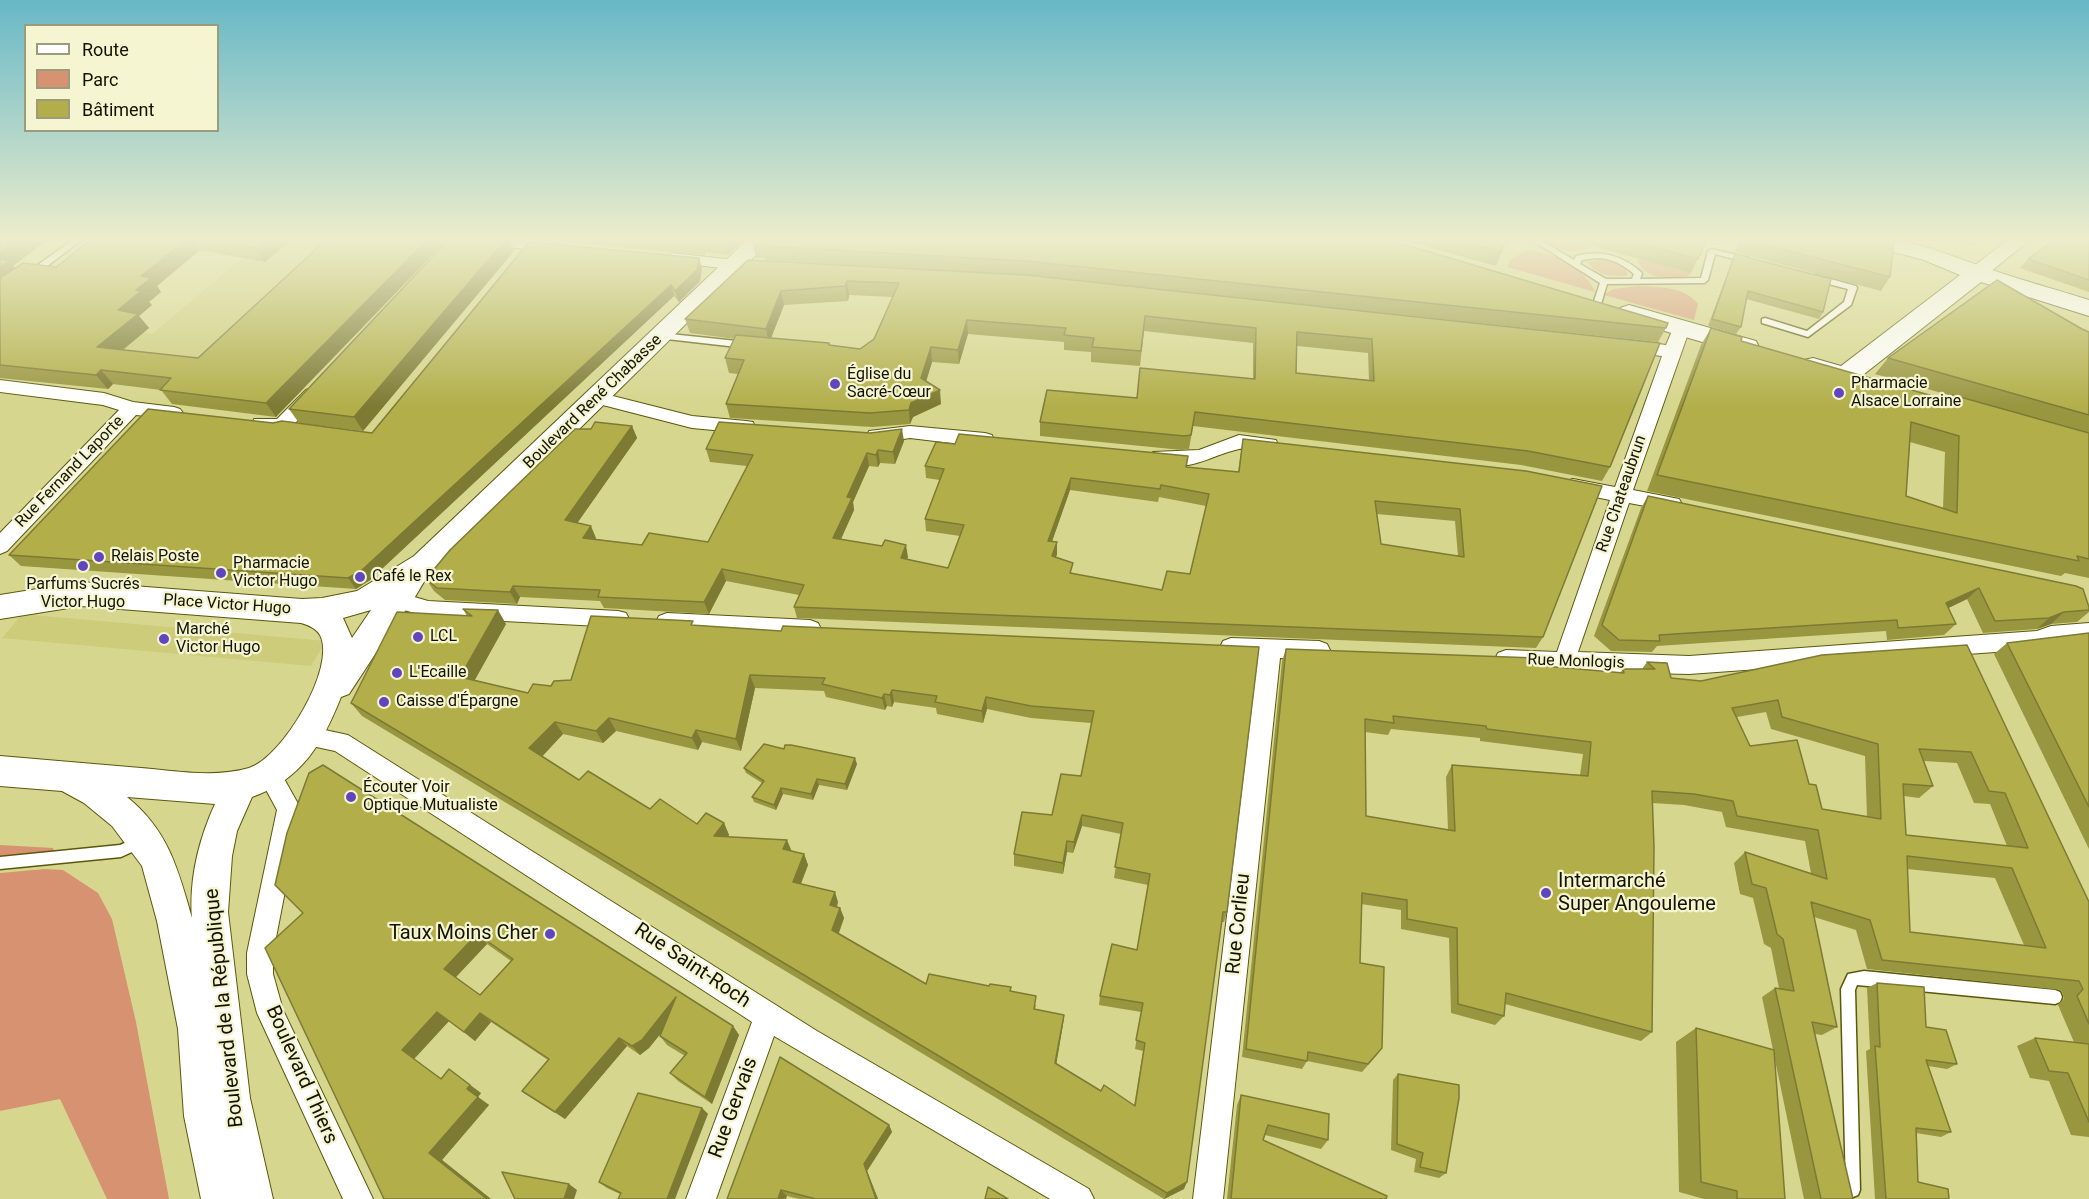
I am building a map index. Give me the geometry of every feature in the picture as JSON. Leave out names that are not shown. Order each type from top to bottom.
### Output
[{"type":"main road","name":"Boulevard René Chabasse","points":[[306,736],[374,629],[388,598],[703,295]]},
{"type":"main road","points":[[1594,295],[1681,328],[1770,354]]},
{"type":"main road","points":[[1793,360],[1856,379],[1952,295]]},
{"type":"main road","points":[[2047,295],[2089,308]]},
{"type":"main road","points":[[0,588],[81,594]]},
{"type":"main road","name":"Place Victor Hugo","points":[[0,607],[81,594],[302,611],[324,619],[332,626],[339,649],[338,664],[306,736],[287,761],[255,780]]},
{"type":"main road","points":[[302,611],[335,610],[388,598]]},
{"type":"main road","points":[[0,771],[205,788],[255,780]]},
{"type":"main road","name":"Boulevard de la République","points":[[65,776],[96,792],[124,814],[158,860],[175,921],[197,1029],[204,1116],[222,1199]]},
{"type":"main road","name":"Boulevard de la République","points":[[252,1199],[230,1098],[210,912],[214,856],[220,831],[255,780]]},
{"type":"street","points":[[1999,295],[2004,300]]},
{"type":"street","name":"Rue Chateaubrun","points":[[1567,662],[1568,646],[1681,328]]},
{"type":"street","points":[[1613,344],[1672,351]]},
{"type":"street","points":[[247,422],[287,427],[321,385]]},
{"type":"street","points":[[0,386],[104,399],[132,408]]},
{"type":"street","points":[[597,398],[707,425],[766,428]]},
{"type":"street","name":"Rue Fernand Laporte","points":[[0,546],[132,408],[190,415]]},
{"type":"street","points":[[860,435],[910,432],[1005,441]]},
{"type":"street","points":[[1147,456],[1182,459],[1201,457],[1239,442],[1286,447]]},
{"type":"street","points":[[1555,482],[1686,507]]},
{"type":"street","points":[[388,598],[428,609],[835,631]]},
{"type":"street","name":"Rue Monlogis","points":[[1480,658],[1689,665],[2037,640],[2051,635],[2089,632]]},
{"type":"street","points":[[1963,644],[1973,666]]},
{"type":"street","points":[[1212,646],[1340,651]]},
{"type":"street","name":"Rue Corlieu","points":[[1208,1199],[1270,648]]},
{"type":"street","name":"Rue Saint-Roch","points":[[306,736],[340,742],[498,839],[768,1016],[902,1098],[1078,1199]]},
{"type":"street","name":"Boulevard Thiers","points":[[255,780],[289,809],[260,953],[260,974],[270,1013],[358,1199]]},
{"type":"street","name":"Rue Gervais","points":[[701,1199],[768,1016]]},
{"type":"lane","points":[[1765,321],[1808,334],[1848,303],[1851,295]]},
{"type":"lane","points":[[662,336],[755,346]]},
{"type":"lane","points":[[0,863],[122,851],[145,840]]},
{"type":"lane","points":[[1853,1190],[1848,989],[1853,979],[1864,978],[2055,997]]},
{"type":"shaded area","points":[[198,295],[311,295],[221,397],[113,384],[108,389],[53,382],[118,327],[152,334]]},
{"type":"shaded area","name":"Marché Victor Hugo","points":[[22,614],[326,641],[311,666],[2,638]]},
{"type":"green space","points":[[1604,295],[1687,295],[1698,304],[1694,320]]},
{"type":"green space","points":[[0,845],[53,848],[54,851],[0,856]]},
{"type":"green space","points":[[45,869],[63,870],[98,893],[112,919],[136,1022],[169,1199],[107,1199],[60,1099],[0,1111],[0,873]]},
{"type":"building","points":[[0,295],[136,295],[118,310],[138,314],[97,347],[198,358],[266,295],[373,295],[266,403],[160,390],[171,378],[101,370],[96,375],[0,365]]},
{"type":"building","points":[[396,295],[458,295],[354,417],[289,409]]},
{"type":"building","points":[[485,295],[660,295],[362,570],[348,578],[9,555],[148,409],[273,423],[282,421],[372,433]]},
{"type":"building","points":[[711,295],[779,295],[766,329],[685,319]]},
{"type":"building","points":[[894,295],[1212,295],[1660,343],[1610,467],[1528,451],[1195,412],[1191,435],[1184,436],[1040,422],[1047,390],[1137,398],[1140,368],[1255,379],[1256,328],[1145,316],[1141,351],[1092,347],[1094,338],[1064,335],[1066,328],[967,320],[958,350],[931,347],[921,378],[940,390],[911,403],[909,410],[870,413],[726,404],[744,360],[725,358],[736,335],[829,343],[829,345],[860,349],[874,339]],"holes":[[[1297,332],[1372,339],[1374,381],[1296,373]]]},
{"type":"building","points":[[1350,295],[1574,295],[1668,323],[1666,328]]},
{"type":"building","points":[[1721,295],[1747,295],[1741,327],[1712,319]]},
{"type":"building","points":[[1762,295],[1827,295],[1823,312]]},
{"type":"building","points":[[1976,295],[2023,295],[2089,332],[2089,415],[1888,358]]},
{"type":"building","points":[[1711,328],[1742,337],[1741,341],[1950,401],[1953,395],[2089,433],[2089,559],[2077,556],[2079,561],[1657,475]],"holes":[[[1911,422],[1959,436],[1957,513],[1906,496]]]},
{"type":"building","points":[[595,422],[632,426],[565,520],[591,526],[583,538],[642,545],[649,533],[708,542],[753,455],[706,449],[719,422],[870,433],[902,429],[893,452],[878,450],[876,455],[867,453],[847,497],[852,498],[833,538],[882,546],[885,540],[906,545],[901,558],[948,568],[964,525],[925,519],[944,469],[925,466],[936,442],[955,444],[959,434],[1188,456],[1186,467],[1239,472],[1243,439],[1526,471],[1602,486],[1543,637],[794,607],[804,585],[722,569],[704,602],[598,597],[600,590],[513,586],[510,592],[437,588],[426,579],[450,550],[575,429],[591,429]],"holes":[[[1071,478],[1160,489],[1161,485],[1209,494],[1190,574],[1167,571],[1162,590],[1070,573],[1073,563],[1052,556],[1057,542],[1048,541]],[[1375,501],[1460,509],[1464,557],[1381,544]]]},
{"type":"building","points":[[1648,496],[2076,586],[2083,589],[2089,610],[2064,612],[2049,618],[1995,621],[1979,588],[1946,603],[1956,624],[1898,628],[1897,620],[1659,635],[1660,641],[1619,640],[1602,625]]},
{"type":"building","points":[[463,609],[498,610],[460,677],[528,693],[533,684],[551,686],[554,681],[571,680],[591,616],[693,621],[691,625],[781,631],[783,626],[1259,647],[1227,912],[1223,912],[1187,1182],[1167,1193],[351,703],[397,612],[472,616]],"holes":[[[750,675],[825,678],[822,684],[882,698],[884,694],[890,695],[892,690],[937,696],[935,702],[982,711],[986,697],[1031,706],[1094,711],[1081,776],[1061,774],[1052,815],[1022,812],[1014,854],[1063,863],[1067,841],[1074,842],[1082,815],[1123,823],[1115,867],[1150,874],[1137,950],[1112,944],[1100,996],[1143,1003],[1136,1040],[1145,1043],[1135,1106],[1104,1085],[1101,1091],[1055,1063],[1064,1015],[1034,1009],[1036,996],[1010,991],[1011,987],[990,984],[989,986],[929,974],[926,984],[832,930],[840,908],[830,905],[835,892],[793,882],[804,854],[783,849],[787,840],[714,836],[724,823],[706,813],[697,824],[660,799],[650,809],[588,771],[579,780],[529,748],[555,722],[596,731],[609,718],[692,738],[696,730],[736,739]]]},
{"type":"building","points":[[2089,633],[2089,807],[2007,643]]},
{"type":"building","points":[[1967,645],[2089,902],[2089,1024],[2077,996],[2083,989],[2079,981],[1882,960],[1870,920],[1811,902],[1837,1027],[1812,1022],[1853,1199],[1821,1199],[1775,988],[1794,991],[1783,939],[1777,934],[1766,888],[1752,884],[1745,852],[1827,879],[1818,830],[1737,816],[1733,801],[1694,794],[1652,791],[1654,847],[1652,1032],[1506,993],[1504,1016],[1458,1004],[1457,928],[1407,919],[1407,900],[1362,893],[1360,963],[1384,967],[1382,1048],[1368,1064],[1308,1052],[1307,1061],[1246,1049],[1286,649],[1536,658],[1533,665],[1624,673],[1623,669],[1655,669],[1647,662],[1667,663],[1671,678],[1701,681],[1822,655]],"holes":[[[1778,700],[1782,717],[1878,744],[1881,819],[1822,809],[1816,785],[1809,784],[1797,740],[1750,746],[1732,708]],[[1393,716],[1486,726],[1487,729],[1591,742],[1588,776],[1452,765],[1455,831],[1366,816],[1365,719],[1394,723]],[[1919,749],[1971,752],[1989,791],[2005,793],[2028,848],[1906,835],[1903,784],[1933,786]],[[1907,856],[2012,868],[2046,948],[1910,932]]]},
{"type":"building","points":[[764,744],[784,749],[785,745],[791,745],[855,758],[845,784],[817,779],[811,794],[781,788],[774,805],[752,797],[764,781],[744,768]]},
{"type":"building","points":[[323,765],[733,1026],[705,1097],[670,1073],[687,1053],[660,1036],[676,997],[642,1040],[632,1046],[619,1038],[555,1112],[522,1091],[549,1059],[480,1013],[464,1032],[437,1012],[402,1050],[441,1079],[449,1069],[470,1085],[467,1089],[478,1097],[429,1153],[487,1199],[384,1199],[265,948],[303,913],[275,885],[287,833],[309,773]],"holes":[[[477,934],[513,959],[480,995],[444,969]]]},
{"type":"building","points":[[1877,983],[1924,987],[1926,1027],[1946,1030],[1957,1064],[1926,1060],[1951,1132],[1916,1128],[1918,1182],[1948,1189],[1949,1199],[1886,1199],[1875,1046],[1880,1047]]},
{"type":"building","points":[[1696,1028],[1774,1050],[1785,1199],[1737,1199],[1737,1191],[1701,1182]]},
{"type":"building","points":[[2035,1038],[2089,1044],[2089,1122],[2068,1073],[2049,1071]]},
{"type":"building","points":[[780,1057],[889,1125],[864,1164],[876,1199],[816,1199],[781,1190],[778,1199],[727,1199]]},
{"type":"building","points":[[1398,1074],[1459,1085],[1459,1098],[1446,1173],[1420,1167],[1423,1153],[1397,1144]]},
{"type":"building","points":[[638,1093],[702,1108],[667,1199],[618,1199],[621,1193],[599,1182]]},
{"type":"building","points":[[1241,1095],[1329,1114],[1328,1140],[1268,1125],[1263,1140],[1387,1196],[1386,1199],[1231,1199]]},
{"type":"building","points":[[502,1172],[569,1184],[564,1199],[515,1199]]},
{"type":"building","points":[[988,1187],[1008,1199],[985,1199]]},
{"type":"place","name":"Église du Sacré-Cœur","points":[[835,384]]},
{"type":"place","name":"Pharmacie Alsace Lorraine","points":[[1839,393]]},
{"type":"place","name":"Relais Poste","points":[[99,557]]},
{"type":"place","name":"Parfums Sucrés Victor Hugo","points":[[83,566]]},
{"type":"place","name":"Pharmacie Victor Hugo","points":[[221,573]]},
{"type":"place","name":"Café le Rex","points":[[360,577]]},
{"type":"place","name":"LCL","points":[[418,637]]},
{"type":"place","name":"Marché Victor Hugo","points":[[164,639]]},
{"type":"place","name":"L'Ecaille","points":[[397,673]]},
{"type":"place","name":"Caisse d'Épargne","points":[[384,702]]},
{"type":"place","name":"Écouter Voir Optique Mutualiste","points":[[351,797]]},
{"type":"place","name":"Intermarché Super Angouleme","points":[[1546,893]]},
{"type":"place","name":"Taux Moins Cher","points":[[550,934]]}]
